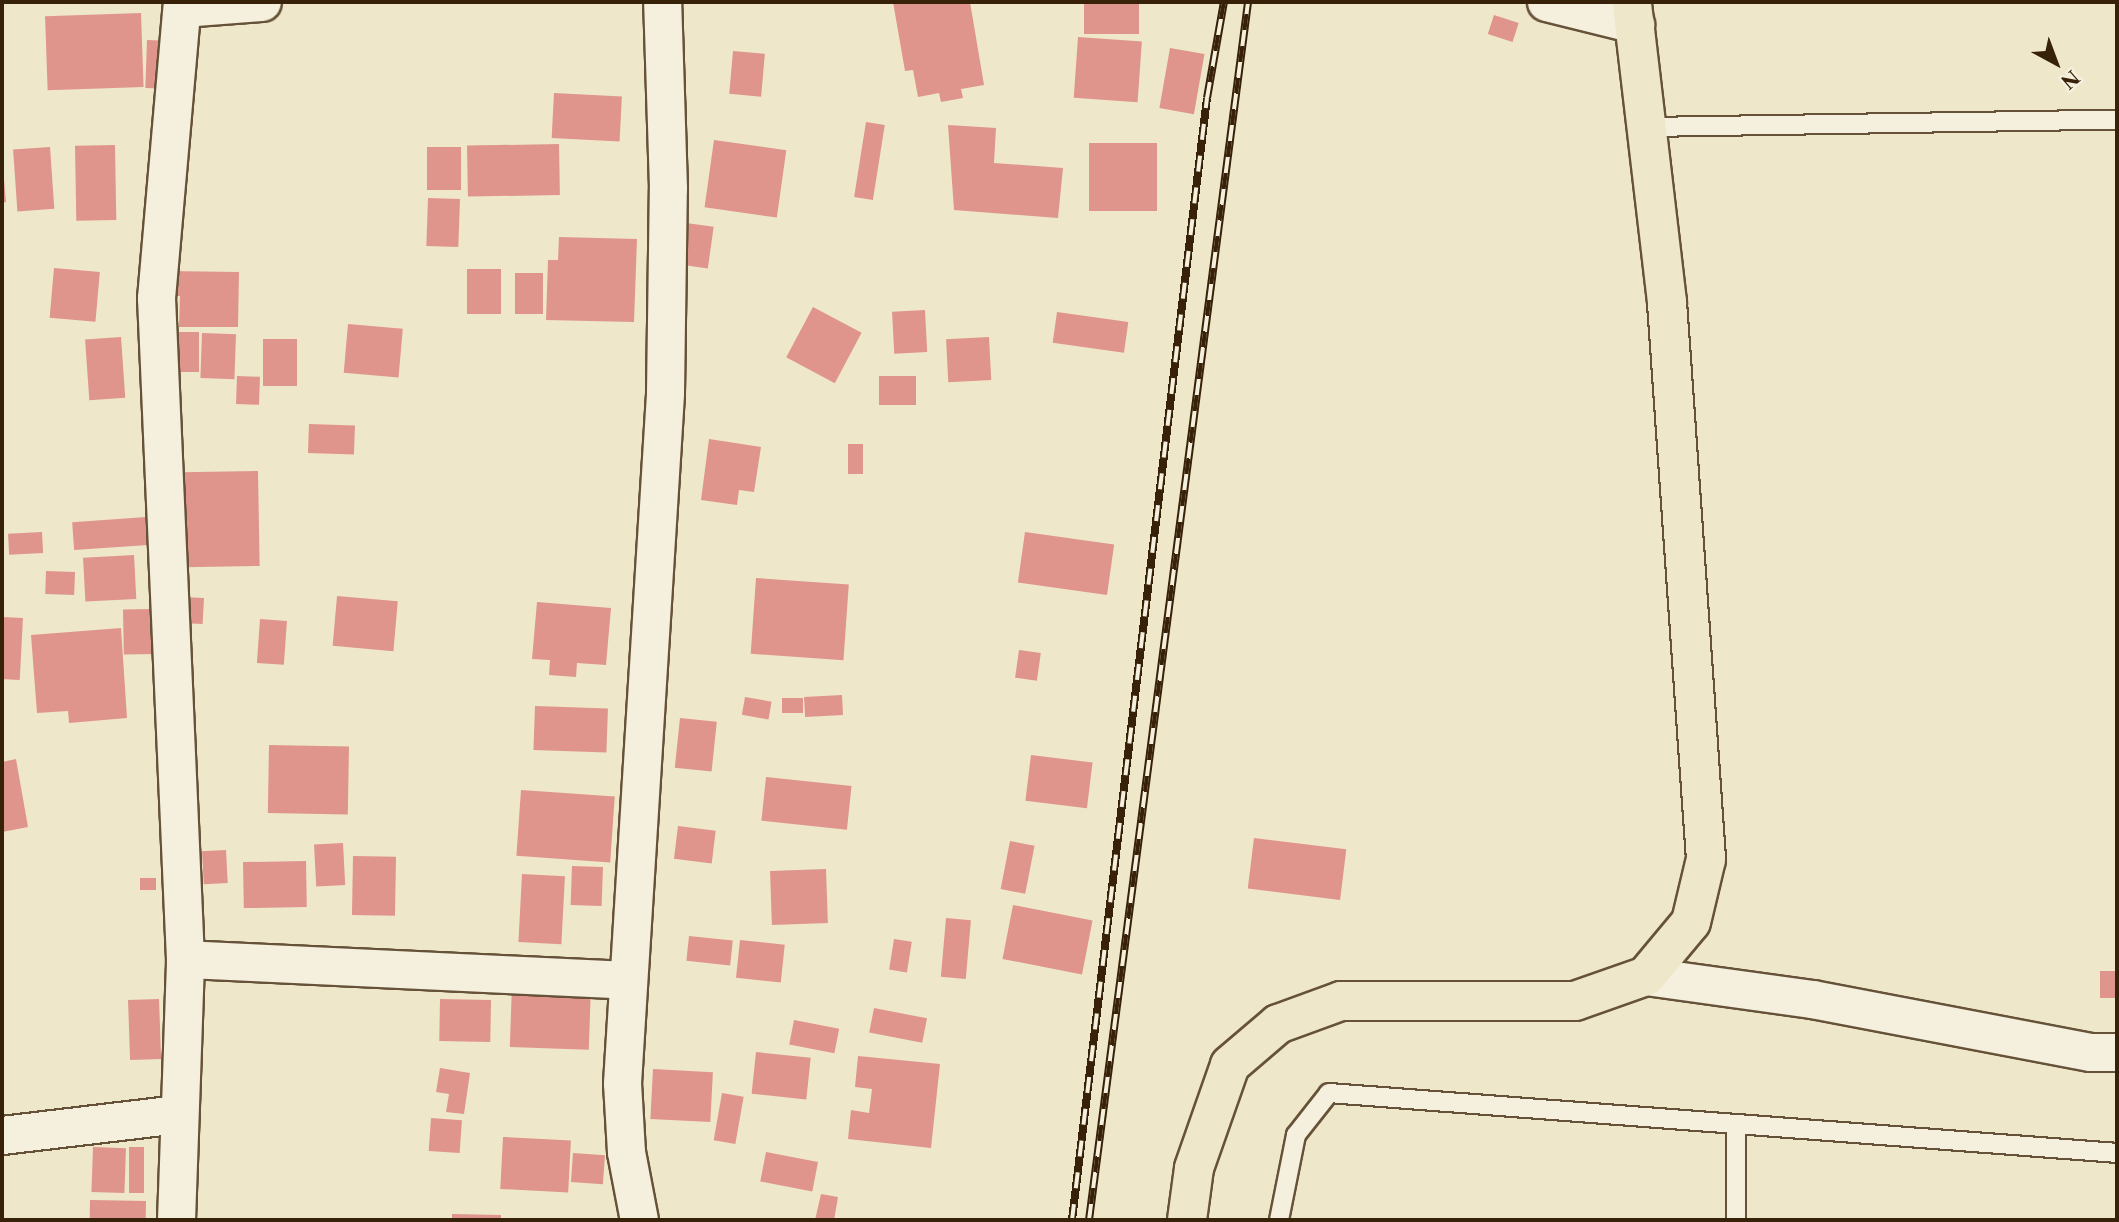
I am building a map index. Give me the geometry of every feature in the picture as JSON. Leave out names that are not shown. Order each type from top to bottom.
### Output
[{"type":"main road","points":[[1188,1220],[1194,1168],[1230,1065],[1278,1024],[1341,1002],[1575,1001],[1646,976],[1691,922],[1706,859],[1667,302],[1633,13]]},
{"type":"street","points":[[176,1220],[185,959],[156,298],[183,5],[262,2]]},
{"type":"street","points":[[639,1220],[626,1152],[622,1083],[626,980],[666,393],[668,188],[662,2]]},
{"type":"street","points":[[1546,2],[1633,13]]},
{"type":"street","points":[[185,959],[626,980]]},
{"type":"street","points":[[1646,976],[1812,999],[2090,1052],[2117,1052]]},
{"type":"street","points":[[2,1135],[178,1114]]},
{"type":"lane","points":[[1646,127],[2117,120]]},
{"type":"lane","points":[[1279,1220],[1296,1135],[1329,1093],[2117,1153]]},
{"type":"lane","points":[[1736,1124],[1736,1220]]},
{"type":"building","points":[[893,2],[970,2],[984,85],[961,89],[963,98],[941,102],[939,93],[918,97],[913,70],[905,71]]},
{"type":"building","points":[[1084,2],[1139,2],[1139,34],[1084,34]]},
{"type":"building","points":[[141,13],[144,87],[48,90],[45,16]]},
{"type":"building","points":[[1494,15],[1519,23],[1513,42],[1488,34]]},
{"type":"building","points":[[1078,37],[1142,41],[1138,102],[1074,98]]},
{"type":"building","points":[[147,40],[174,41],[172,89],[145,88]]},
{"type":"building","points":[[1170,48],[1204,54],[1194,114],[1159,108]]},
{"type":"building","points":[[733,51],[765,54],[761,97],[729,94]]},
{"type":"building","points":[[554,93],[622,97],[620,141],[552,138]]},
{"type":"building","points":[[866,122],[885,125],[873,200],[854,197]]},
{"type":"building","points":[[948,125],[996,128],[994,163],[1063,168],[1058,218],[954,210]]},
{"type":"building","points":[[714,140],[786,150],[777,217],[705,207]]},
{"type":"building","points":[[1089,143],[1157,143],[1157,211],[1089,211]]},
{"type":"building","points":[[559,144],[560,195],[468,197],[467,146]]},
{"type":"building","points":[[115,145],[116,220],[76,221],[75,146]]},
{"type":"building","points":[[50,147],[54,209],[17,211],[13,150]]},
{"type":"building","points":[[427,147],[461,147],[461,190],[427,190]]},
{"type":"building","points":[[2,156],[6,202],[2,203]]},
{"type":"building","points":[[428,198],[460,199],[458,247],[426,246]]},
{"type":"building","points":[[679,222],[714,227],[708,268],[673,264]]},
{"type":"building","points":[[559,237],[637,239],[634,322],[546,320],[548,260],[558,260]]},
{"type":"building","points":[[54,268],[100,272],[95,322],[50,318]]},
{"type":"building","points":[[467,269],[501,269],[501,314],[467,314]]},
{"type":"building","points":[[166,271],[239,272],[238,327],[179,327],[180,296],[166,296]]},
{"type":"building","points":[[515,273],[543,273],[543,314],[515,314]]},
{"type":"building","points":[[813,307],[862,333],[835,383],[786,357]]},
{"type":"building","points":[[925,310],[927,352],[894,354],[892,312]]},
{"type":"building","points":[[1057,312],[1128,322],[1124,353],[1053,343]]},
{"type":"building","points":[[348,324],[403,329],[399,378],[344,373]]},
{"type":"building","points":[[170,332],[199,332],[199,372],[170,372]]},
{"type":"building","points":[[202,333],[236,334],[234,379],[200,378]]},
{"type":"building","points":[[121,337],[125,398],[89,400],[85,340]]},
{"type":"building","points":[[989,337],[991,380],[948,382],[946,339]]},
{"type":"building","points":[[263,339],[297,339],[297,386],[263,386]]},
{"type":"building","points":[[237,376],[260,377],[259,405],[236,404]]},
{"type":"building","points":[[879,376],[916,376],[916,405],[879,405]]},
{"type":"building","points":[[309,424],[355,426],[354,455],[308,453]]},
{"type":"building","points":[[709,439],[761,447],[754,492],[739,490],[737,505],[701,500]]},
{"type":"building","points":[[848,444],[863,444],[863,474],[848,474]]},
{"type":"building","points":[[258,471],[260,566],[184,567],[182,472]]},
{"type":"building","points":[[146,517],[148,545],[74,550],[72,522]]},
{"type":"building","points":[[42,532],[43,553],[9,555],[8,534]]},
{"type":"building","points":[[1025,532],[1114,545],[1107,595],[1018,583]]},
{"type":"building","points":[[134,555],[136,599],[85,602],[83,558]]},
{"type":"building","points":[[46,571],[75,572],[74,595],[45,594]]},
{"type":"building","points":[[756,578],[849,584],[843,660],[751,654]]},
{"type":"building","points":[[337,596],[398,601],[393,651],[333,646]]},
{"type":"building","points":[[183,597],[204,598],[203,624],[182,623]]},
{"type":"building","points":[[537,602],[611,608],[606,665],[577,663],[576,677],[549,675],[550,660],[532,659]]},
{"type":"building","points":[[154,609],[155,654],[124,655],[123,610]]},
{"type":"building","points":[[2,617],[23,618],[20,680],[2,679]]},
{"type":"building","points":[[260,619],[287,621],[284,665],[257,663]]},
{"type":"building","points":[[121,628],[127,718],[69,723],[68,711],[37,713],[31,635]]},
{"type":"building","points":[[1019,650],[1041,653],[1037,681],[1015,678]]},
{"type":"building","points":[[842,695],[843,715],[805,717],[804,697]]},
{"type":"building","points":[[745,697],[772,702],[768,719],[742,715]]},
{"type":"building","points":[[782,698],[803,698],[803,713],[782,713]]},
{"type":"building","points":[[535,706],[608,709],[606,753],[533,750]]},
{"type":"building","points":[[680,718],[717,722],[712,772],[675,768]]},
{"type":"building","points":[[269,745],[349,746],[348,814],[268,813]]},
{"type":"building","points":[[1031,755],[1093,763],[1087,808],[1025,801]]},
{"type":"building","points":[[16,759],[28,827],[2,832],[2,762]]},
{"type":"building","points":[[766,777],[852,786],[847,830],[761,821]]},
{"type":"building","points":[[521,790],[615,797],[610,862],[516,856]]},
{"type":"building","points":[[678,826],[716,831],[712,863],[674,859]]},
{"type":"building","points":[[1254,838],[1346,849],[1340,900],[1248,889]]},
{"type":"building","points":[[1010,841],[1035,846],[1025,894],[1001,889]]},
{"type":"building","points":[[343,843],[345,885],[316,886],[314,845]]},
{"type":"building","points":[[226,850],[228,883],[204,884],[202,851]]},
{"type":"building","points":[[353,856],[396,857],[395,916],[352,915]]},
{"type":"building","points":[[306,861],[307,907],[244,908],[243,862]]},
{"type":"building","points":[[572,866],[603,867],[602,906],[571,905]]},
{"type":"building","points":[[826,869],[828,923],[772,925],[770,871]]},
{"type":"building","points":[[522,874],[565,876],[561,944],[518,942]]},
{"type":"building","points":[[140,878],[156,878],[156,890],[140,890]]},
{"type":"building","points":[[1013,905],[1093,920],[1082,974],[1003,959]]},
{"type":"building","points":[[946,918],[971,920],[966,979],[941,977]]},
{"type":"building","points":[[689,936],[733,941],[730,965],[686,961]]},
{"type":"building","points":[[894,939],[912,942],[907,972],[889,970]]},
{"type":"building","points":[[740,940],[785,945],[781,982],[736,978]]},
{"type":"building","points":[[2100,971],[2117,971],[2117,998],[2100,998]]},
{"type":"building","points":[[512,984],[591,987],[589,1050],[510,1047]]},
{"type":"building","points":[[159,999],[161,1059],[130,1060],[128,1000]]},
{"type":"building","points":[[440,999],[491,1000],[490,1042],[439,1041]]},
{"type":"building","points":[[874,1008],[927,1018],[922,1043],[869,1033]]},
{"type":"building","points":[[794,1020],[839,1029],[834,1053],[789,1045]]},
{"type":"building","points":[[756,1052],[811,1058],[806,1100],[752,1094]]},
{"type":"building","points":[[858,1056],[940,1064],[931,1148],[848,1139],[851,1110],[869,1113],[872,1089],[855,1087]]},
{"type":"building","points":[[440,1068],[470,1073],[464,1114],[446,1112],[449,1094],[436,1092]]},
{"type":"building","points":[[653,1069],[713,1072],[710,1122],[650,1119]]},
{"type":"building","points":[[722,1093],[744,1097],[735,1144],[714,1140]]},
{"type":"building","points":[[431,1118],[462,1120],[460,1153],[429,1151]]},
{"type":"building","points":[[503,1137],[571,1141],[568,1192],[500,1189]]},
{"type":"building","points":[[93,1147],[126,1148],[124,1193],[91,1192]]},
{"type":"building","points":[[129,1147],[144,1147],[144,1193],[129,1193]]},
{"type":"building","points":[[766,1152],[818,1162],[812,1192],[760,1181]]},
{"type":"building","points":[[573,1153],[605,1155],[603,1184],[571,1182]]},
{"type":"building","points":[[821,1194],[838,1197],[834,1220],[815,1220]]},
{"type":"building","points":[[90,1200],[146,1201],[146,1220],[90,1220]]},
{"type":"building","points":[[452,1214],[501,1215],[501,1220],[452,1220]]},
{"type":"railway","points":[[1072,1220],[1207,98],[1224,2]]},
{"type":"railway","points":[[1089,1220],[1248,2]]}]
